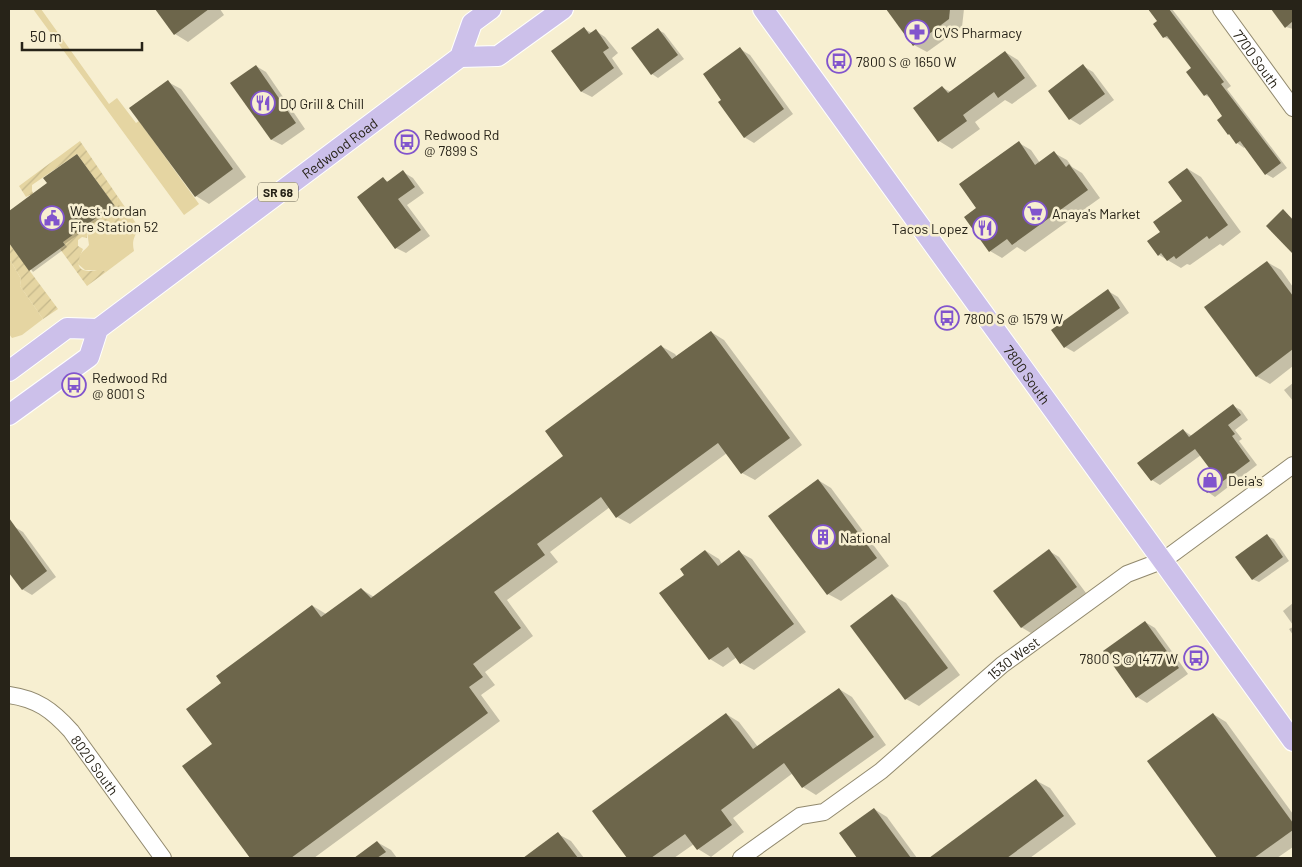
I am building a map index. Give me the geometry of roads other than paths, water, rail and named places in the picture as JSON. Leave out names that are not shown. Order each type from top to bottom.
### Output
[{"type":"main road","points":[[491,9],[472,23],[460,57],[498,56],[563,9]]},
{"type":"main road","name":"7800 South","points":[[763,9],[1164,560],[1293,741]]},
{"type":"main road","name":"Redwood Road","points":[[98,328],[460,57]]},
{"type":"main road","points":[[9,371],[67,328],[98,328],[89,356],[9,415]]},
{"type":"street","name":"7700 South","points":[[1221,9],[1293,108]]},
{"type":"street","name":"1530 West","points":[[742,858],[800,816],[824,812],[881,771],[1002,665],[1127,574],[1164,560],[1293,465]]},
{"type":"street","name":"8020 South","points":[[9,695],[25,698],[40,704],[57,715],[71,731],[163,858]]},
{"type":"place","name":"CVS Pharmacy","points":[[917,32]]},
{"type":"place","name":"7800 S @ 1650 W","points":[[839,61]]},
{"type":"place","name":"DQ Grill & Chill","points":[[263,103]]},
{"type":"place","name":"Redwood Rd @ 7899 S","points":[[407,142]]},
{"type":"place","name":"Anaya's Market","points":[[1035,213]]},
{"type":"place","name":"West Jordan Fire Station 52","points":[[52,218]]},
{"type":"place","name":"Tacos Lopez","points":[[985,228]]},
{"type":"place","name":"7800 S @ 1579 W","points":[[947,318]]},
{"type":"place","name":"Redwood Rd @ 8001 S","points":[[74,385]]},
{"type":"place","name":"Deia's","points":[[1210,480]]},
{"type":"place","name":"National","points":[[823,537]]},
{"type":"place","name":"7800 S @ 1477 W","points":[[1196,658]]}]
